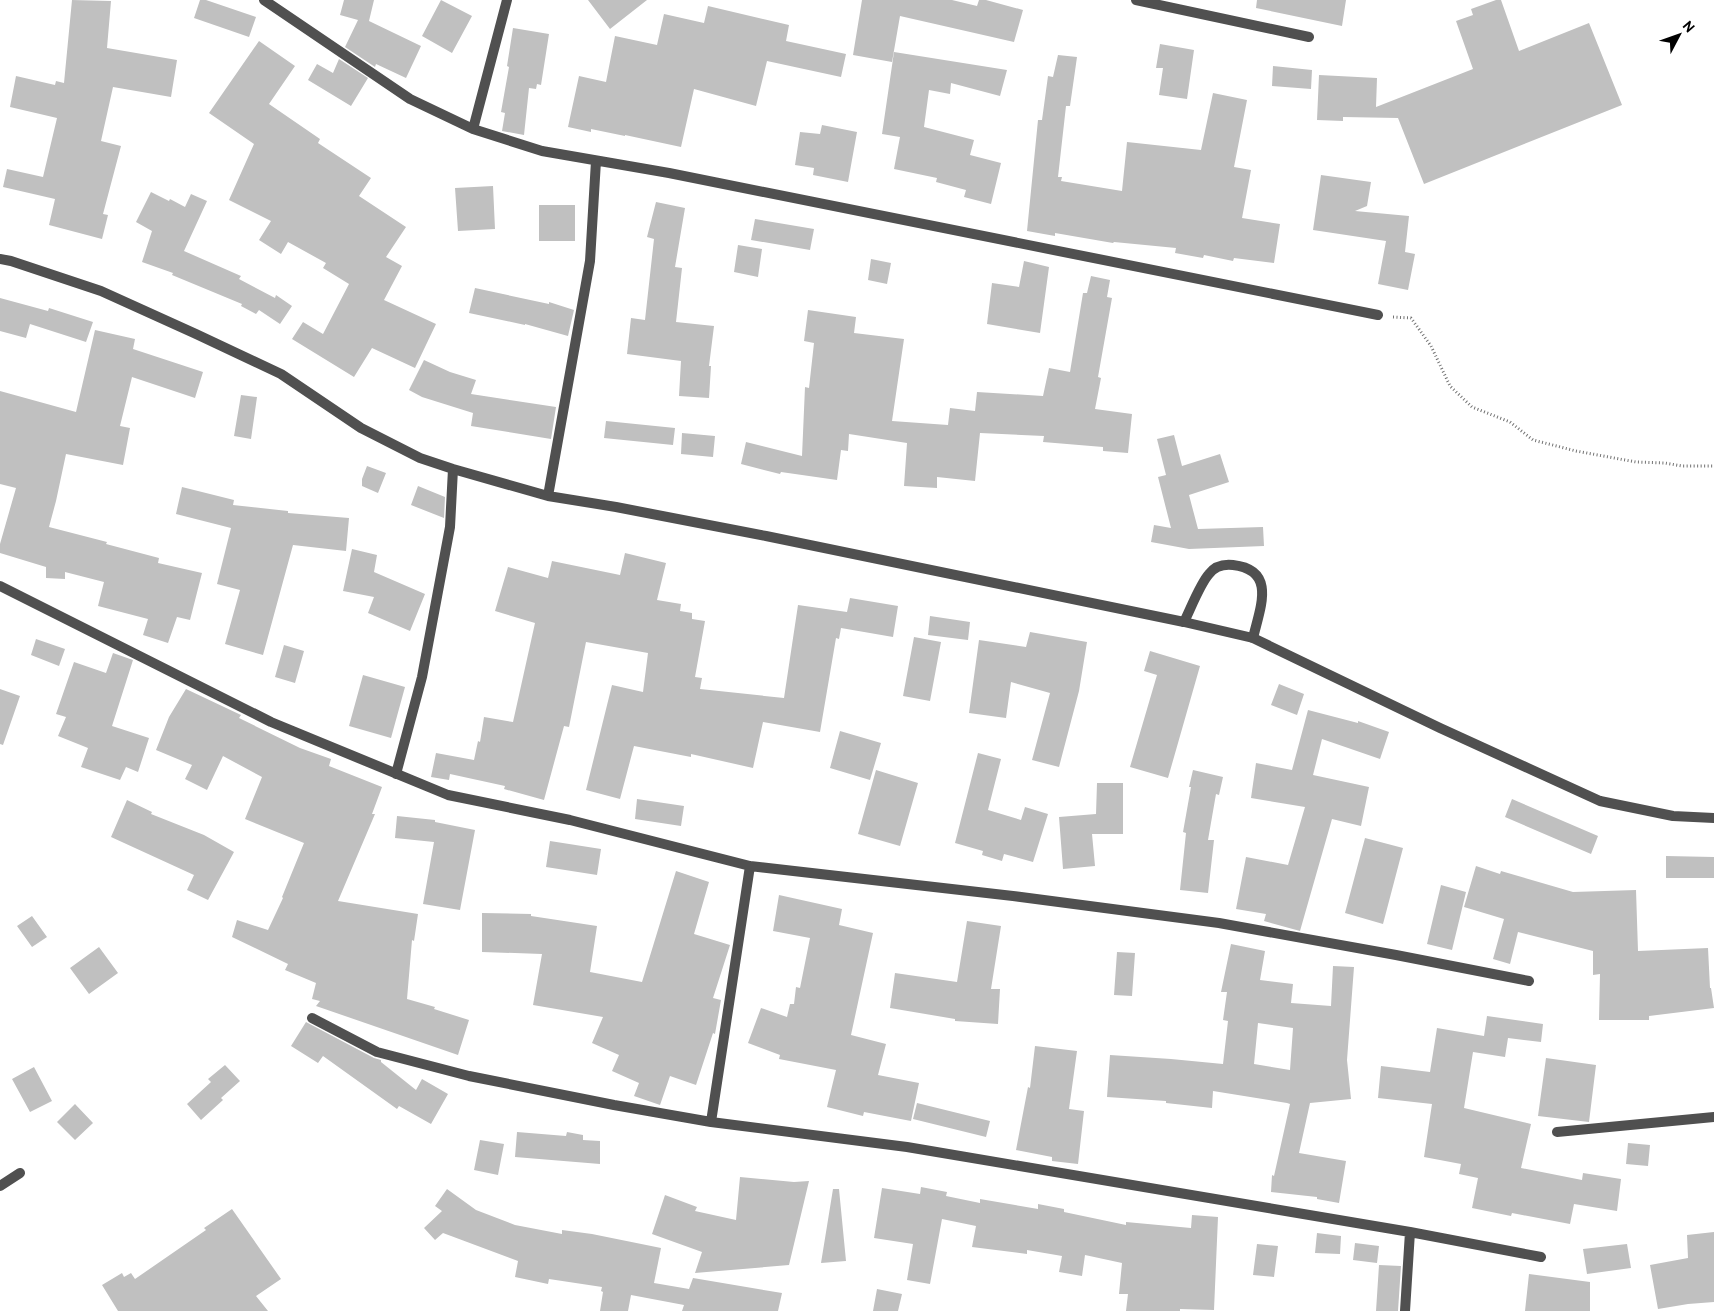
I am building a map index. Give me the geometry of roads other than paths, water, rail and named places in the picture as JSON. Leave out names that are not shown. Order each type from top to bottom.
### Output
[{"type":"street","points":[[264,0],[410,99],[472,128],[542,151],[669,173],[1378,315]]},
{"type":"street","points":[[472,128],[507,0]]},
{"type":"street","points":[[1136,0],[1309,36]]},
{"type":"street","points":[[548,496],[590,261],[596,160]]},
{"type":"street","points":[[0,259],[101,291],[196,334],[281,374],[361,428],[420,458],[453,469],[548,496],[616,506],[766,536],[1184,622],[1253,638],[1440,728],[1600,801],[1674,816],[1714,818]]},
{"type":"street","points":[[396,774],[422,677],[447,546],[450,527],[453,469]]},
{"type":"street","points":[[1184,622],[1208,574],[1217,567],[1228,564],[1246,566],[1259,578],[1264,592],[1253,638]]},
{"type":"street","points":[[0,586],[271,722],[448,795],[570,820],[750,866],[1012,896],[1219,923],[1386,953],[1529,982]]},
{"type":"street","points":[[711,1122],[750,866]]},
{"type":"street","points":[[312,1018],[377,1052],[450,1071],[614,1105],[711,1122],[907,1147],[1410,1232],[1541,1257]]},
{"type":"street","points":[[1558,1132],[1714,1116]]},
{"type":"street","points":[[0,1186],[20,1173]]},
{"type":"street","points":[[1405,1311],[1410,1232]]}]
